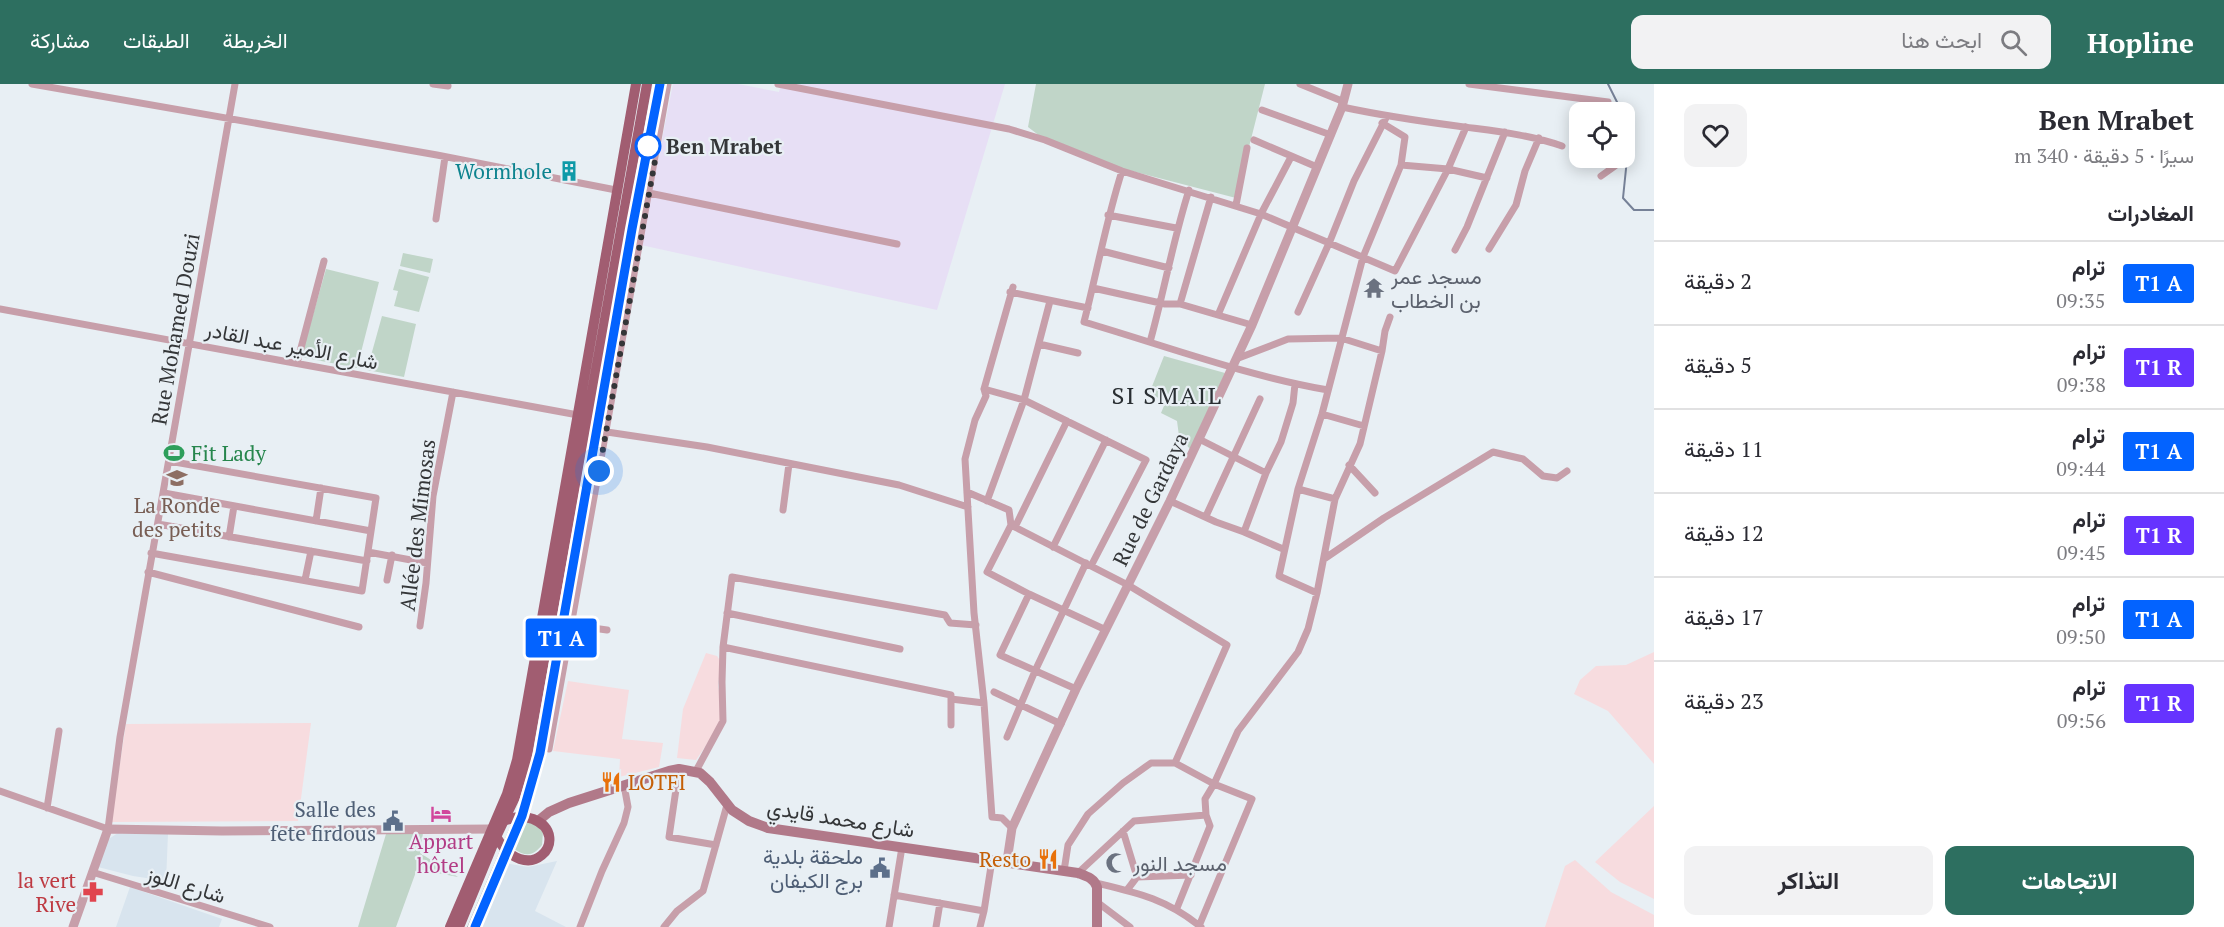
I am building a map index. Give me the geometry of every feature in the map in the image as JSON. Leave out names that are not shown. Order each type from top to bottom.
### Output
[{"type":"main road","points":[[450,927],[494,830],[517,760],[636,84]]},
{"type":"main road","points":[[459,927],[487,858],[494,830],[504,820],[515,797],[534,726],[550,622],[647,84]]},
{"type":"main road","points":[[538,821],[559,807],[624,785],[679,769],[696,771]]},
{"type":"main road","name":"شارع محمد قايدي","points":[[696,771],[710,782],[727,805],[742,817],[768,828],[1007,861],[1078,873],[1096,883]]},
{"type":"main road","points":[[515,797],[520,811],[538,821],[547,830]]},
{"type":"main road","points":[[487,858],[501,853],[523,860],[538,858],[549,846],[547,830],[551,818],[559,807]]},
{"type":"main road","points":[[504,820],[526,816]]},
{"type":"main road","points":[[494,830],[509,854]]},
{"type":"main road","points":[[1096,883],[1097,927]]},
{"type":"street","points":[[32,84],[445,157],[616,190]]},
{"type":"street","name":"Rue Mohamed Douzi","points":[[108,829],[120,737],[151,553],[164,493],[188,342],[235,84]]},
{"type":"street","points":[[433,84],[448,87]]},
{"type":"street","points":[[549,749],[668,84]]},
{"type":"street","points":[[778,84],[1018,132],[1046,140],[1122,171],[1261,213],[1395,271],[1448,169],[1466,127]]},
{"type":"street","points":[[1300,84],[1342,104],[1387,116],[1504,132],[1539,138],[1562,146]]},
{"type":"street","name":"Rue de Gardaya","points":[[1007,861],[1012,828],[1252,325],[1331,135],[1348,84]]},
{"type":"street","points":[[1469,84],[1608,102]]},
{"type":"street","points":[[1262,110],[1331,135]]},
{"type":"street","points":[[1298,312],[1354,181],[1387,116]]},
{"type":"street","points":[[1317,593],[1279,576],[1283,549],[1298,489],[1322,414],[1363,257],[1401,165],[1405,137],[1382,123]]},
{"type":"street","points":[[1455,250],[1467,227],[1504,132]]},
{"type":"street","points":[[1489,249],[1516,205],[1525,171],[1539,138]]},
{"type":"street","points":[[1254,141],[1317,167]]},
{"type":"street","points":[[1236,205],[1246,148]]},
{"type":"street","points":[[436,219],[445,157]]},
{"type":"street","points":[[1218,315],[1261,213],[1291,157]]},
{"type":"street","points":[[1401,165],[1448,169],[1487,178]]},
{"type":"street","points":[[1601,176],[1612,168]]},
{"type":"street","points":[[1122,171],[1108,215],[1102,251],[1084,322],[1232,369],[1328,390]]},
{"type":"street","points":[[1150,342],[1169,268],[1176,228],[1189,190]]},
{"type":"street","points":[[649,193],[897,243]]},
{"type":"street","points":[[1180,304],[1211,197]]},
{"type":"street","points":[[1108,215],[1176,228]]},
{"type":"street","points":[[1102,251],[1169,268]]},
{"type":"street","points":[[297,363],[324,261]]},
{"type":"street","points":[[1093,288],[1161,303],[1180,304],[1252,325]]},
{"type":"street","points":[[1012,828],[1002,818],[992,817],[965,459],[975,420],[986,396],[984,389],[1011,290],[1050,301],[1088,308]]},
{"type":"street","points":[[987,501],[1024,400],[1050,301]]},
{"type":"street","name":"شارع الأمير عبد القادر","points":[[0,309],[578,415]]},
{"type":"street","points":[[1177,908],[1210,826],[1206,815],[1205,799],[1238,731],[1298,652],[1308,629],[1335,499],[1360,444],[1390,317]]},
{"type":"street","points":[[1236,359],[1288,339],[1341,338],[1382,351]]},
{"type":"street","points":[[1039,345],[1078,353]]},
{"type":"street","points":[[1244,531],[1266,473],[1281,442],[1293,403],[1295,384]]},
{"type":"street","points":[[984,389],[1024,400],[1146,460],[1064,610],[1019,705],[1008,737]]},
{"type":"street","name":"Allée des Mimosas","points":[[420,626],[433,496],[453,392]]},
{"type":"street","points":[[1206,516],[1260,399]]},
{"type":"street","points":[[1322,414],[1364,426]]},
{"type":"street","points":[[1067,421],[987,572],[1106,630]]},
{"type":"street","points":[[606,432],[707,447],[899,485],[968,507]]},
{"type":"street","points":[[1199,439],[1266,473]]},
{"type":"street","points":[[1053,547],[1106,440]]},
{"type":"street","points":[[1324,559],[1384,518],[1493,452],[1523,459],[1543,476],[1557,478],[1567,471]]},
{"type":"street","points":[[151,553],[362,591],[376,498],[169,461]]},
{"type":"street","points":[[783,510],[789,464]]},
{"type":"street","points":[[1349,465],[1375,493]]},
{"type":"street","points":[[316,521],[321,488]]},
{"type":"street","points":[[1298,489],[1335,499]]},
{"type":"street","points":[[967,492],[1009,510],[1013,526],[1128,585],[1227,645],[1175,763]]},
{"type":"street","points":[[164,493],[371,531]]},
{"type":"street","points":[[1170,501],[1283,549]]},
{"type":"street","points":[[229,537],[234,506]]},
{"type":"street","points":[[158,524],[367,561]]},
{"type":"street","points":[[305,580],[311,551]]},
{"type":"street","points":[[368,552],[427,563]]},
{"type":"street","points":[[387,580],[392,555]]},
{"type":"street","points":[[148,572],[359,627]]},
{"type":"street","points":[[696,771],[723,720],[723,647],[730,579],[733,576],[945,615],[950,623],[976,625]]},
{"type":"street","points":[[1029,594],[1000,655],[1077,689]]},
{"type":"street","points":[[727,613],[900,649]]},
{"type":"street","points":[[550,622],[607,630]]},
{"type":"street","points":[[723,647],[951,695],[951,725]]},
{"type":"street","points":[[994,693],[1061,724]]},
{"type":"street","points":[[951,699],[984,703]]},
{"type":"street","points":[[47,808],[59,731]]},
{"type":"street","points":[[1064,871],[1068,845],[1088,814],[1123,783],[1151,763],[1175,763],[1214,784],[1252,799],[1200,926],[1177,908],[1153,898],[1096,883]]},
{"type":"street","points":[[679,769],[669,837],[716,845]]},
{"type":"street","points":[[580,927],[624,824],[628,807],[624,785]]},
{"type":"street","points":[[0,791],[108,829],[494,830]]},
{"type":"street","points":[[664,927],[677,911],[703,891],[727,805]]},
{"type":"street","points":[[1078,873],[1134,821],[1206,815]]},
{"type":"street","points":[[73,927],[108,829]]},
{"type":"street","points":[[1123,831],[1137,876]]},
{"type":"street","points":[[889,927],[902,847]]},
{"type":"street","points":[[980,927],[992,860]]},
{"type":"street","name":"شارع اللوز","points":[[92,872],[270,927]]},
{"type":"street","points":[[1137,876],[1191,875]]},
{"type":"street","points":[[1127,890],[1137,876]]},
{"type":"street","points":[[894,895],[984,911]]},
{"type":"street","points":[[1097,902],[1130,927]]},
{"type":"street","points":[[936,927],[940,903]]},
{"type":"shaded area","points":[[673,84],[738,84],[779,92],[781,84],[1005,84],[937,310],[641,245]]},
{"type":"shaded area","points":[[1654,652],[1654,764],[1608,711],[1574,694],[1580,680],[1596,666],[1626,665]]},
{"type":"shaded area","points":[[706,653],[717,656],[721,662],[718,686],[722,706],[720,725],[696,760],[677,758],[683,709]]},
{"type":"shaded area","points":[[568,681],[629,690],[622,739],[663,743],[659,767],[619,777],[620,759],[553,751]]},
{"type":"shaded area","points":[[311,723],[298,821],[111,822],[126,724]]},
{"type":"shaded area","points":[[1654,806],[1654,899],[1620,882],[1595,862]]},
{"type":"shaded area","points":[[118,833],[168,834],[166,881],[98,867],[107,840]]},
{"type":"shaded area","points":[[1575,860],[1611,892],[1654,915],[1654,927],[1545,927],[1565,866]]},
{"type":"shaded area","points":[[507,861],[510,864],[528,867],[557,861],[535,911],[566,927],[478,927]]},
{"type":"shaded area","points":[[130,887],[222,919],[219,927],[116,927]]},
{"type":"green space","points":[[1036,84],[1265,84],[1236,198],[1124,169],[1045,140],[1028,127]]},
{"type":"green space","points":[[403,253],[433,259],[430,273],[400,266]]},
{"type":"green space","points":[[326,269],[379,282],[357,368],[301,357]]},
{"type":"green space","points":[[399,269],[429,277],[419,312],[394,306],[398,291],[393,290]]},
{"type":"green space","points":[[382,316],[416,324],[404,377],[367,370]]},
{"type":"green space","points":[[1164,356],[1225,373],[1190,449],[1179,436],[1177,421],[1161,413],[1166,401],[1149,394]]},
{"type":"green space","points":[[526,821],[535,824],[543,832],[542,845],[529,854],[514,849]]},
{"type":"green space","points":[[423,833],[420,853],[458,877],[417,869],[396,927],[358,927],[386,834]]},
{"type":"waterway","points":[[1608,84],[1617,102]]},
{"type":"waterway","points":[[1626,168],[1623,198],[1634,210],[1654,210]]},
{"type":"tram line","points":[[468,927],[519,808],[536,753],[656,84]]},
{"type":"tram line","points":[[475,927],[522,816],[540,753],[632,229],[660,84]]},
{"type":"place","name":"Ben Mrabet","points":[[648,146]]},
{"type":"place","name":"Wormhole","points":[[569,171]]},
{"type":"place","name":"مسجد عمر بن الخطاب","points":[[1374,288]]},
{"type":"place","name":"Fit Lady","points":[[174,453]]},
{"type":"place","name":"La Ronde des petits","points":[[177,478]]},
{"type":"place","name":"LOTFI","points":[[611,782]]},
{"type":"place","name":"Appart hôtel","points":[[441,814]]},
{"type":"place","name":"Salle des fete firdous","points":[[393,821]]},
{"type":"place","name":"Resto","points":[[1048,859]]},
{"type":"place","name":"مسجد النور","points":[[1116,863]]},
{"type":"place","name":"ملحقة بلدية برج الكيفان","points":[[880,868]]},
{"type":"place","name":"la vert Rive","points":[[93,892]]},
{"type":"district","name":"SI SMAIL","points":[[1167,395]]},
{"type":"route","points":[[599,471],[656,155],[648,146]]}]
